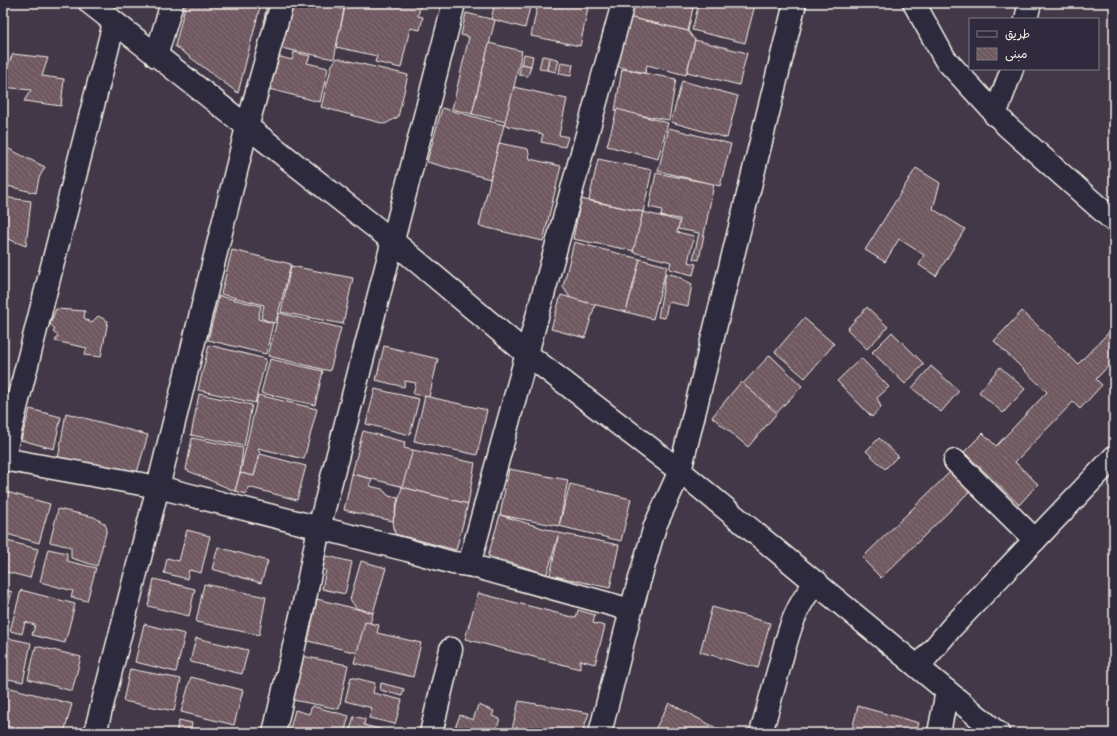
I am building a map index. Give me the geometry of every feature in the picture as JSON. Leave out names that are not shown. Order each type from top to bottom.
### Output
[{"type":"street","points":[[90,3],[394,242],[527,354],[680,471],[817,582],[998,733]]},
{"type":"street","points":[[156,56],[172,3]]},
{"type":"street","points":[[96,733],[246,127],[282,3]]},
{"type":"street","points":[[274,733],[304,603],[319,528],[394,242],[454,3]]},
{"type":"street","points":[[469,565],[623,3]]},
{"type":"street","points":[[600,733],[631,610],[655,526],[680,471],[795,3]]},
{"type":"street","points":[[914,3],[945,59],[995,115],[1114,221]]},
{"type":"street","points":[[1026,18],[1030,3]]},
{"type":"street","points":[[114,23],[3,459],[158,487],[453,563],[469,565],[631,610]]},
{"type":"street","points":[[995,115],[1012,70]]},
{"type":"street","points":[[918,667],[952,627],[1114,457]]},
{"type":"street","points":[[955,461],[1035,540]]},
{"type":"street","points":[[761,733],[790,630],[799,607],[808,590],[817,582]]},
{"type":"street","points":[[431,733],[451,649]]},
{"type":"street","points":[[939,733],[947,691]]},
{"type":"building","points":[[186,3],[261,3],[238,93],[175,46]]},
{"type":"building","points":[[267,3],[315,3],[344,9],[334,59],[266,45],[269,26],[263,25]]},
{"type":"building","points":[[346,3],[421,3],[418,16],[423,17],[420,30],[410,28],[401,68],[375,62],[377,56],[336,47]]},
{"type":"building","points":[[495,3],[531,3],[525,28],[491,19]]},
{"type":"building","points":[[538,3],[589,3],[580,46],[531,36]]},
{"type":"building","points":[[631,3],[694,3],[688,31],[628,17]]},
{"type":"building","points":[[699,3],[747,3],[755,5],[745,43],[692,30]]},
{"type":"building","points":[[466,13],[495,20],[472,114],[452,109],[469,37],[461,35]]},
{"type":"building","points":[[628,17],[688,31],[695,40],[686,75],[647,65],[645,73],[616,66]]},
{"type":"building","points":[[695,40],[747,53],[739,85],[687,72]]},
{"type":"building","points":[[489,43],[522,51],[506,122],[472,114]]},
{"type":"building","points":[[294,52],[310,56],[307,63],[328,68],[320,102],[265,88],[273,55],[292,60]]},
{"type":"building","points":[[13,54],[48,58],[42,76],[64,79],[61,106],[24,101],[31,90],[3,87],[3,75]]},
{"type":"building","points":[[524,54],[533,56],[531,66],[521,64]]},
{"type":"building","points":[[542,56],[549,57],[547,70],[539,69]]},
{"type":"building","points":[[550,57],[559,60],[556,72],[547,70]]},
{"type":"building","points":[[337,58],[408,75],[398,117],[385,124],[321,107],[332,65]]},
{"type":"building","points":[[561,62],[573,64],[571,76],[559,74]]},
{"type":"building","points":[[521,64],[531,66],[528,76],[519,75]]},
{"type":"building","points":[[622,69],[676,79],[669,120],[615,111]]},
{"type":"building","points":[[682,81],[738,96],[727,138],[671,122]]},
{"type":"building","points":[[514,87],[567,99],[559,135],[568,137],[565,147],[541,142],[543,134],[504,125]]},
{"type":"building","points":[[442,108],[504,125],[490,179],[427,162]]},
{"type":"building","points":[[617,109],[668,123],[658,159],[607,146]]},
{"type":"building","points":[[669,128],[731,144],[720,186],[658,171]]},
{"type":"building","points":[[499,143],[528,149],[530,159],[561,166],[543,241],[479,226]]},
{"type":"building","points":[[3,146],[45,167],[39,178],[36,193],[3,185]]},
{"type":"building","points":[[598,159],[652,170],[643,212],[589,200]]},
{"type":"building","points":[[916,168],[940,183],[933,209],[965,229],[936,276],[919,265],[924,255],[899,239],[885,262],[865,250]]},
{"type":"building","points":[[656,173],[714,184],[699,260],[693,259],[699,233],[678,229],[680,219],[661,216],[662,210],[649,207]]},
{"type":"building","points":[[3,197],[31,201],[26,246],[3,237]]},
{"type":"building","points":[[581,199],[643,212],[635,251],[573,239]]},
{"type":"building","points":[[643,212],[680,221],[677,232],[694,236],[688,262],[696,264],[693,275],[669,269],[671,262],[633,252]]},
{"type":"building","points":[[574,242],[640,259],[626,312],[571,299],[563,287]]},
{"type":"building","points":[[232,250],[291,264],[276,322],[273,323],[261,318],[264,305],[221,294]]},
{"type":"building","points":[[640,259],[667,266],[653,319],[626,312]]},
{"type":"building","points":[[291,266],[353,278],[343,324],[281,312]]},
{"type":"building","points":[[666,273],[677,276],[692,284],[688,306],[668,302],[665,318],[658,317]]},
{"type":"building","points":[[561,295],[595,305],[585,338],[551,329]]},
{"type":"building","points":[[219,296],[261,306],[258,319],[273,323],[266,354],[208,340]]},
{"type":"building","points":[[867,307],[888,327],[867,349],[847,329]]},
{"type":"building","points":[[56,309],[85,311],[84,318],[91,323],[98,316],[108,321],[101,357],[84,355],[87,348],[55,341],[58,336],[53,332],[55,329],[50,324]]},
{"type":"building","points":[[1022,311],[1078,364],[1114,327],[1114,360],[1096,379],[1102,385],[1080,409],[1073,402],[1015,462],[1038,484],[1019,505],[964,452],[983,433],[996,446],[1047,392],[994,341]]},
{"type":"building","points":[[279,313],[341,328],[330,371],[268,356]]},
{"type":"building","points":[[804,318],[834,344],[805,378],[775,352]]},
{"type":"building","points":[[892,332],[924,364],[905,384],[872,352]]},
{"type":"building","points":[[209,345],[266,359],[255,403],[198,390]]},
{"type":"building","points":[[384,346],[438,359],[429,397],[413,394],[416,383],[405,381],[404,387],[376,380]]},
{"type":"building","points":[[770,355],[802,386],[769,421],[737,390]]},
{"type":"building","points":[[861,358],[889,387],[877,398],[881,407],[872,417],[837,381]]},
{"type":"building","points":[[270,359],[323,371],[315,405],[261,393]]},
{"type":"building","points":[[931,366],[959,391],[941,412],[912,388]]},
{"type":"building","points":[[1000,367],[1025,389],[1003,413],[979,392]]},
{"type":"building","points":[[741,382],[777,413],[748,447],[712,417]]},
{"type":"building","points":[[375,389],[419,399],[410,435],[366,424]]},
{"type":"building","points":[[199,394],[252,405],[244,446],[191,435]]},
{"type":"building","points":[[258,395],[317,409],[304,459],[258,448],[260,454],[254,476],[240,473]]},
{"type":"building","points":[[425,396],[487,410],[477,455],[414,441]]},
{"type":"building","points":[[30,409],[61,417],[54,449],[21,440]]},
{"type":"building","points":[[66,413],[148,435],[136,476],[58,459]]},
{"type":"building","points":[[363,431],[405,442],[404,448],[413,450],[404,487],[352,474]]},
{"type":"building","points":[[192,438],[243,448],[240,473],[235,491],[186,470]]},
{"type":"building","points":[[879,438],[898,456],[885,469],[866,451]]},
{"type":"building","points":[[413,450],[475,463],[468,504],[402,487]]},
{"type":"building","points":[[260,454],[306,466],[297,500],[248,487],[247,494],[235,491],[240,473],[254,476]]},
{"type":"building","points":[[509,469],[568,480],[559,526],[500,515]]},
{"type":"building","points":[[952,470],[971,490],[881,578],[862,558]]},
{"type":"building","points":[[352,474],[372,479],[370,486],[382,489],[389,496],[398,498],[393,521],[344,510]]},
{"type":"building","points":[[570,484],[631,499],[621,541],[559,526]]},
{"type":"building","points":[[402,487],[468,504],[456,550],[395,534],[393,521]]},
{"type":"building","points":[[3,491],[50,504],[39,543],[3,533]]},
{"type":"building","points":[[58,509],[94,517],[105,524],[107,529],[97,566],[71,558],[71,547],[50,542]]},
{"type":"building","points":[[500,515],[559,533],[547,574],[488,556]]},
{"type":"building","points":[[187,530],[210,536],[201,573],[189,570],[187,579],[164,573],[167,558],[179,561]]},
{"type":"building","points":[[559,533],[619,545],[610,588],[550,575]]},
{"type":"building","points":[[3,540],[38,549],[30,578],[3,571]]},
{"type":"building","points":[[218,547],[268,561],[261,583],[212,569]]},
{"type":"building","points":[[48,549],[67,553],[67,561],[96,568],[87,601],[71,597],[73,591],[40,582]]},
{"type":"building","points":[[319,554],[352,562],[345,594],[322,589],[326,570],[316,567]]},
{"type":"building","points":[[361,561],[386,568],[373,613],[356,608],[350,599]]},
{"type":"building","points":[[154,579],[195,589],[189,616],[148,606]]},
{"type":"building","points":[[204,584],[266,597],[259,635],[196,622]]},
{"type":"building","points":[[3,589],[12,592],[3,625]]},
{"type":"building","points":[[21,590],[75,604],[65,643],[32,635],[35,625],[25,622],[22,634],[10,631]]},
{"type":"building","points":[[478,593],[576,618],[578,610],[595,615],[593,623],[605,626],[595,664],[580,660],[580,669],[465,639]]},
{"type":"building","points":[[317,599],[373,613],[362,654],[308,641]]},
{"type":"building","points":[[712,607],[770,623],[758,668],[700,652]]},
{"type":"building","points":[[365,622],[379,625],[377,633],[421,643],[413,677],[354,663]]},
{"type":"building","points":[[144,624],[185,634],[176,672],[135,662]]},
{"type":"building","points":[[3,637],[31,643],[23,682],[3,678]]},
{"type":"building","points":[[196,638],[248,650],[242,674],[190,662]]},
{"type":"building","points":[[36,646],[81,657],[72,691],[28,679]]},
{"type":"building","points":[[302,656],[348,665],[339,709],[293,700]]},
{"type":"building","points":[[130,669],[181,679],[174,711],[123,701]]},
{"type":"building","points":[[191,677],[243,690],[234,725],[181,712]]},
{"type":"building","points":[[351,677],[375,683],[373,693],[402,700],[395,724],[369,718],[372,708],[345,701]]},
{"type":"building","points":[[381,683],[404,689],[402,696],[380,690]]},
{"type":"building","points":[[7,687],[72,704],[64,733],[32,733],[3,725],[3,701]]},
{"type":"building","points":[[519,701],[589,713],[582,733],[511,733]]},
{"type":"building","points":[[669,703],[722,731],[721,733],[653,733]]},
{"type":"building","points":[[478,705],[494,711],[492,716],[500,719],[495,733],[453,733],[460,715],[473,720]]},
{"type":"building","points":[[312,706],[349,716],[344,733],[289,733],[295,710],[309,714]]},
{"type":"building","points":[[858,706],[919,723],[916,733],[851,733]]},
{"type":"building","points":[[354,716],[365,719],[364,725],[394,733],[349,733]]},
{"type":"building","points":[[179,720],[192,723],[191,729],[206,733],[176,733]]}]
